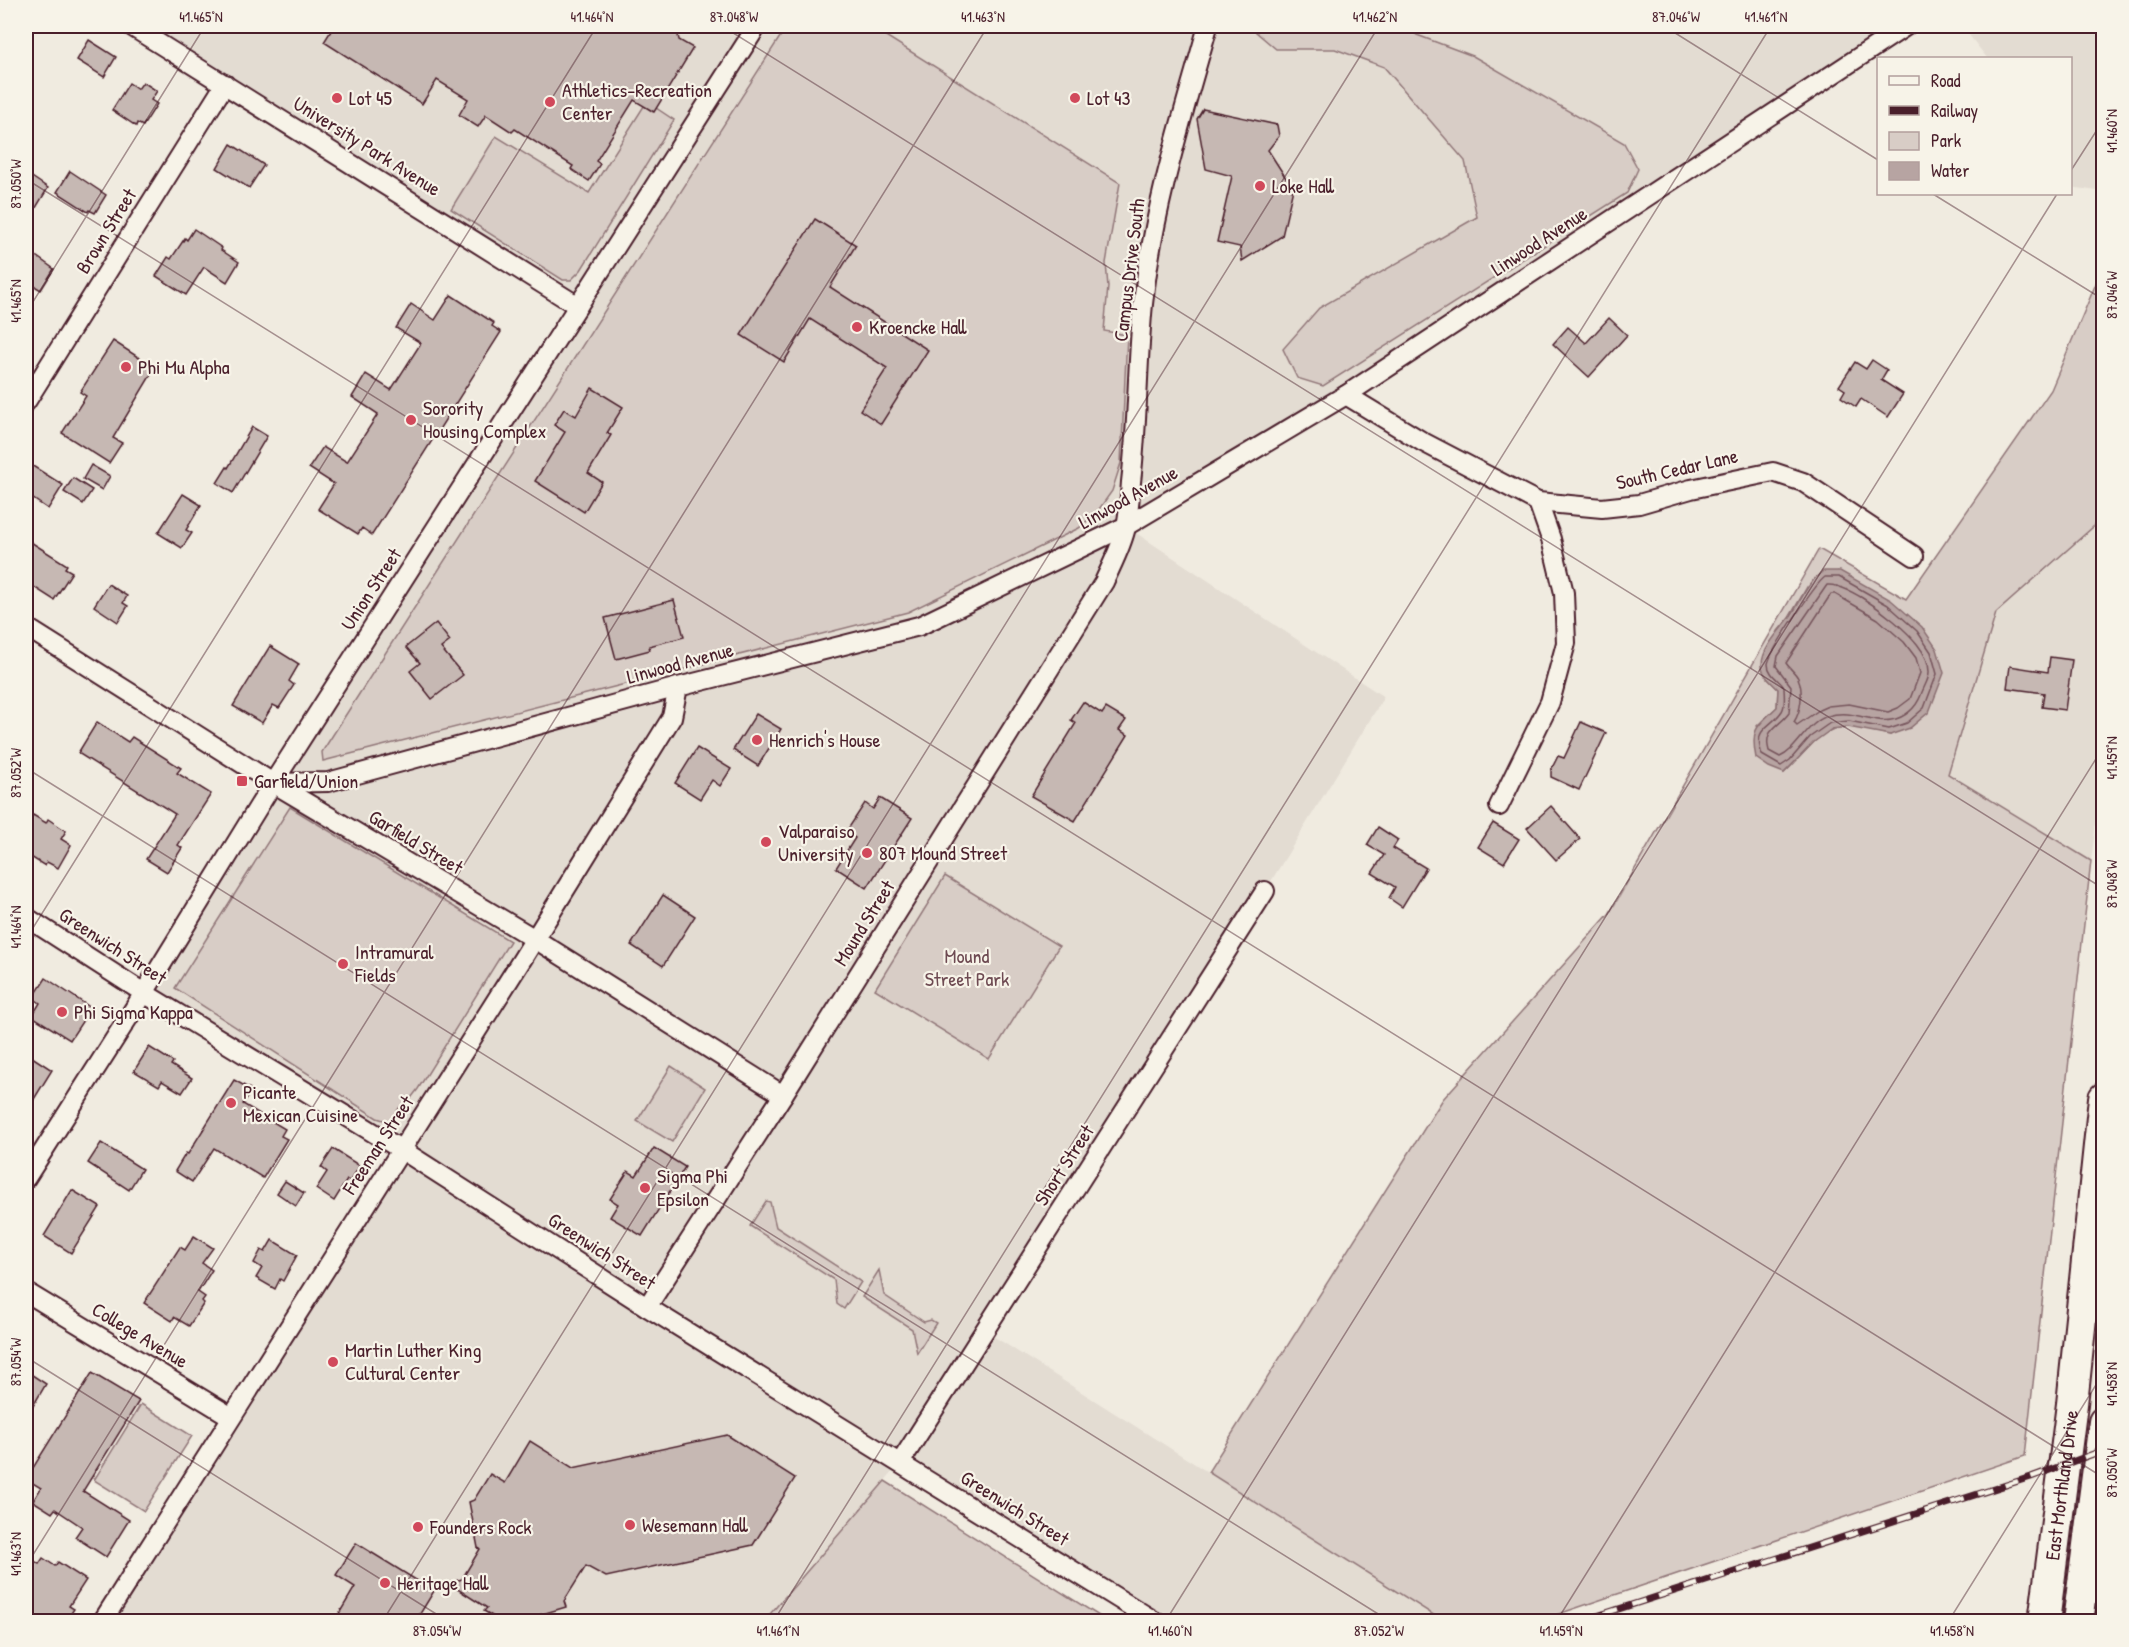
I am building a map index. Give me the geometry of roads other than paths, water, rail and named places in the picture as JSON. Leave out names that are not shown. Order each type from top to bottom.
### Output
[{"type":"highway","name":"East Morthland Drive","points":[[2044,1622],[2072,1404],[2103,1098]]},
{"type":"highway","name":"East Morthland Drive","points":[[2078,1622],[2103,1422]]},
{"type":"street","name":"University Park Avenue","points":[[131,26],[578,306]]},
{"type":"street","name":"Union Street","points":[[26,1178],[144,993],[273,783],[757,26]]},
{"type":"street","name":"Campus Drive South","points":[[1126,526],[1135,444],[1143,306],[1153,234],[1164,181],[1209,26]]},
{"type":"street","name":"Linwood Avenue","points":[[273,783],[328,782],[678,687],[919,626],[1126,526],[1347,395],[1906,26]]},
{"type":"street","name":"Brown Street","points":[[26,402],[225,84]]},
{"type":"street","name":"South Cedar Lane","points":[[1347,395],[1423,442],[1538,502],[1602,508],[1639,504],[1726,480],[1773,472],[1803,482],[1914,556]]},
{"type":"street","points":[[1500,806],[1551,702],[1566,643],[1564,593],[1551,538],[1538,502]]},
{"type":"street","name":"Mound Street","points":[[647,1307],[783,1095],[1104,582],[1118,553],[1126,526]]},
{"type":"street","name":"Garfield Street","points":[[26,627],[273,783],[535,939],[783,1095]]},
{"type":"street","name":"Freeman Street","points":[[102,1622],[230,1416],[535,939],[672,717],[678,687]]},
{"type":"street","name":"Short Street","points":[[900,1463],[1265,891]]},
{"type":"street","name":"Greenwich Street","points":[[26,917],[144,993],[402,1150],[647,1307],[1156,1622]]},
{"type":"street","name":"College Avenue","points":[[26,1292],[230,1416]]},
{"type":"water","points":[[1823,571],[1840,571],[1891,600],[1922,627],[1937,649],[1944,673],[1929,712],[1910,728],[1890,735],[1848,727],[1832,729],[1814,742],[1784,773],[1756,758],[1754,748],[1757,729],[1777,707],[1778,689],[1764,673],[1763,660],[1768,646],[1790,617],[1808,587]]},
{"type":"railway","points":[[1578,1622],[2031,1477],[2104,1450]]},
{"type":"place","name":"Lot 45","points":[[337,98]]},
{"type":"place","name":"Lot 43","points":[[1075,98]]},
{"type":"place","name":"Athletics-Recreation Center","points":[[550,102]]},
{"type":"place","name":"Loke Hall","points":[[1260,186]]},
{"type":"place","name":"Kroencke Hall","points":[[857,327]]},
{"type":"place","name":"Phi Mu Alpha","points":[[126,367]]},
{"type":"place","name":"Sorority Housing Complex","points":[[411,420]]},
{"type":"place","name":"Henrich's House","points":[[757,740]]},
{"type":"place","name":"Garfield/Union","points":[[242,781]]},
{"type":"place","name":"Valparaiso University","points":[[766,842]]},
{"type":"place","name":"807 Mound Street","points":[[867,853]]},
{"type":"place","name":"Intramural Fields","points":[[343,964]]},
{"type":"place","name":"Phi Sigma Kappa","points":[[62,1012]]},
{"type":"place","name":"Picante Mexican Cuisine","points":[[231,1103]]},
{"type":"place","name":"Sigma Phi Epsilon","points":[[645,1188]]},
{"type":"place","name":"Martin Luther King Cultural Center","points":[[333,1362]]},
{"type":"place","name":"Wesemann Hall","points":[[630,1525]]},
{"type":"place","name":"Founders Rock","points":[[418,1527]]},
{"type":"place","name":"Heritage Hall","points":[[385,1583]]},
{"type":"park label","name":"Mound Street Park","points":[[967,968]]}]
